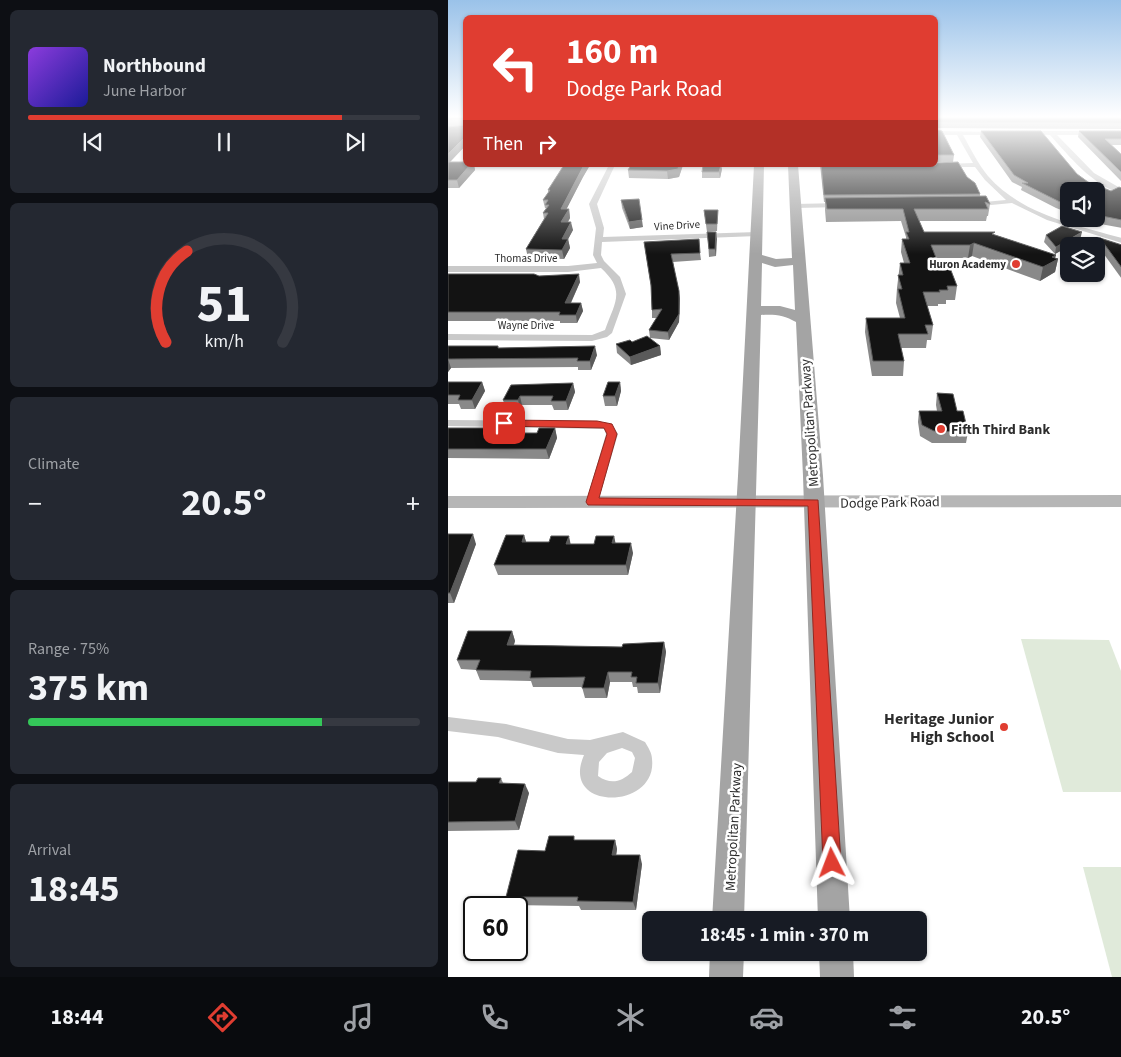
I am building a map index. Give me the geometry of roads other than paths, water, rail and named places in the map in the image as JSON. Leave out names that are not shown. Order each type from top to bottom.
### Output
[{"type":"main road","name":"Metropolitan Parkway","points":[[728,911],[747,502],[759,167]]},
{"type":"main road","name":"Metropolitan Parkway","points":[[793,167],[814,503],[834,911]]},
{"type":"main road","points":[[756,257],[775,263],[799,262]]},
{"type":"main road","points":[[754,312],[780,310],[792,313],[802,320]]},
{"type":"main road","points":[[726,977],[727,961]]},
{"type":"main road","points":[[836,961],[837,977]]},
{"type":"street","points":[[976,163],[994,187],[1014,201],[1053,219],[1122,241]]},
{"type":"street","points":[[1079,163],[1100,182],[1122,192]]},
{"type":"street","points":[[940,166],[978,166]]},
{"type":"street","points":[[603,265],[597,255],[600,228],[594,204],[611,167]]},
{"type":"street","points":[[963,205],[1014,201]]},
{"type":"street","points":[[795,206],[847,206]]},
{"type":"street","name":"Vine Drive","points":[[598,240],[757,234]]},
{"type":"street","name":"Thomas Drive","points":[[448,269],[568,270],[603,265]]},
{"type":"street","name":"Wayne Drive","points":[[448,337],[592,338],[604,335],[610,330],[622,294],[616,277],[603,265]]},
{"type":"street","points":[[448,423],[597,424],[608,426],[612,434],[592,502]]},
{"type":"street","name":"Dodge Park Road","points":[[448,502],[814,503],[909,500],[1122,501]]},
{"type":"street","points":[[448,724],[513,732],[568,749],[588,749],[623,740],[639,747],[644,762],[639,778],[623,790],[604,791],[590,781],[588,773],[580,760],[568,749]]},
{"type":"street","points":[[588,773],[591,757],[605,744]]},
{"type":"place","name":"Huron Academy","points":[[1016,264]]},
{"type":"place","name":"Fifth Third Bank","points":[[941,429]]},
{"type":"place","name":"Heritage Junior High School","points":[[1004,727]]}]
